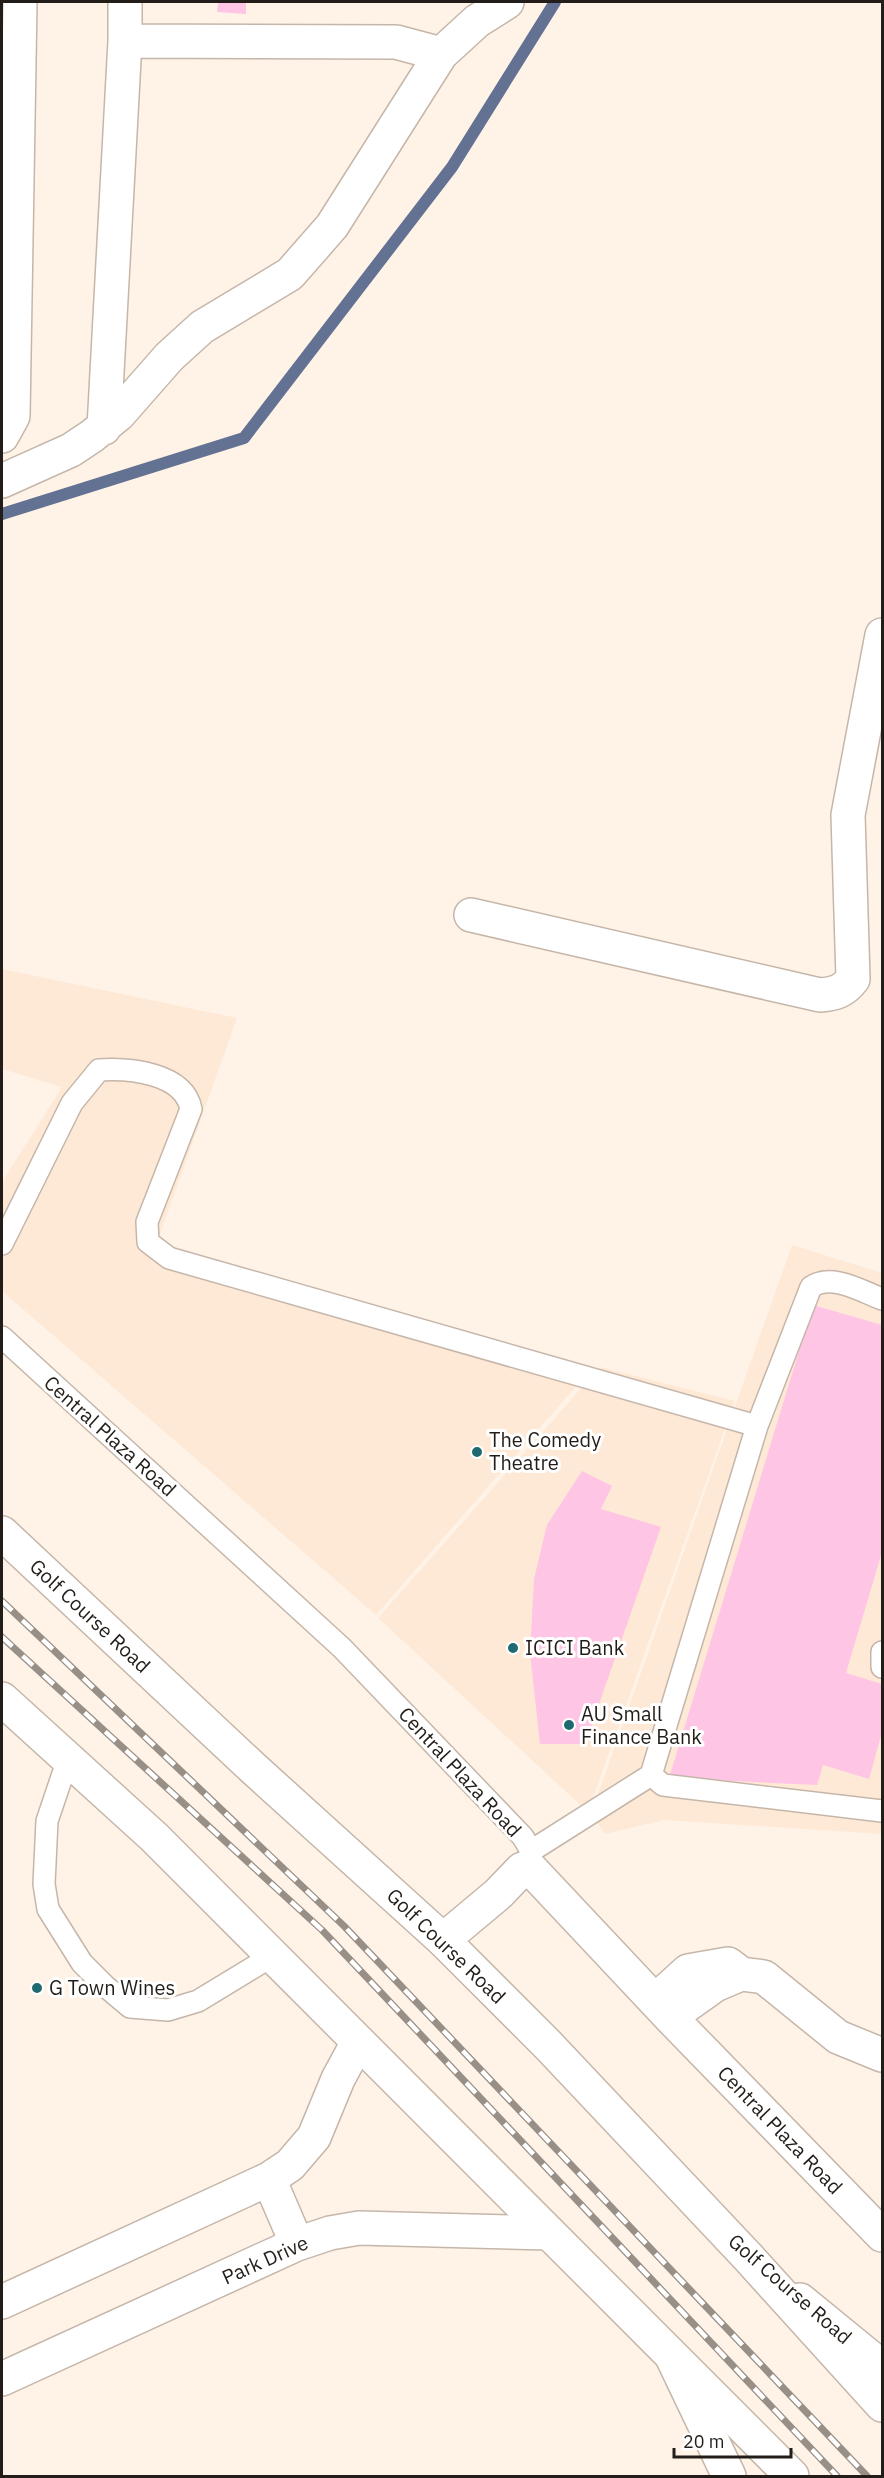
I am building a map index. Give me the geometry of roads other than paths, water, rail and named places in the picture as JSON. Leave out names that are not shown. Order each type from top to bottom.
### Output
[{"type":"street","points":[[2,436],[13,416],[20,2]]},
{"type":"street","points":[[104,428],[125,41],[125,2]]},
{"type":"street","points":[[2,481],[71,450],[104,428],[169,357],[202,327],[290,274],[332,226],[441,54],[477,21],[507,2]]},
{"type":"street","points":[[125,41],[396,42],[441,54]]},
{"type":"street","points":[[471,915],[820,995],[846,989],[853,979],[848,815],[882,635]]},
{"type":"street","name":"Golf Course Road","points":[[2,1533],[253,1768],[443,1940],[548,2045],[748,2257],[882,2367]]},
{"type":"street","points":[[2,1699],[154,1837],[792,2476]]},
{"type":"street","points":[[443,1940],[498,1894],[530,1859]]},
{"type":"street","name":"Central Plaza Road","points":[[530,1859],[662,2009],[882,2235]]},
{"type":"street","points":[[662,2009],[688,1971],[728,1964],[741,1974],[764,1977],[838,2037],[882,2055]]},
{"type":"street","points":[[2,2302],[269,2179],[290,2165],[314,2137],[338,2079],[358,2042]]},
{"type":"street","points":[[269,2179],[297,2244]]},
{"type":"street","name":"Park Drive","points":[[2,2379],[297,2244],[330,2233],[359,2228],[549,2233]]},
{"type":"street","points":[[748,2257],[882,2405]]},
{"type":"street","points":[[672,2356],[729,2476]]},
{"type":"lane","points":[[2,1244],[72,1103],[99,1070],[124,1068],[167,1080],[180,1087],[188,1097],[191,1109],[146,1232],[148,1242],[169,1258],[757,1426]]},
{"type":"lane","points":[[530,1859],[651,1775],[757,1426],[811,1287],[819,1281],[832,1281],[882,1299]]},
{"type":"lane","name":"Central Plaza Road","points":[[2,1337],[342,1648],[522,1837],[530,1859]]},
{"type":"lane","points":[[882,1652],[882,1667]]},
{"type":"lane","points":[[68,1759],[47,1821],[44,1884],[48,1909],[82,1963],[105,1986],[130,2007],[168,2010],[198,2001],[273,1956]]},
{"type":"lane","points":[[651,1775],[663,1785],[882,1811]]},
{"type":"waterway","points":[[2,514],[244,438],[452,167],[555,2]]},
{"type":"railway","points":[[2,1601],[344,1926],[867,2476]]},
{"type":"railway","points":[[2,1637],[322,1930],[837,2476]]},
{"type":"place","name":"The Comedy Theatre","points":[[477,1452]]},
{"type":"place","name":"ICICI Bank","points":[[513,1648]]},
{"type":"place","name":"AU Small Finance Bank","points":[[569,1725]]},
{"type":"place","name":"G Town Wines","points":[[37,1988]]}]
